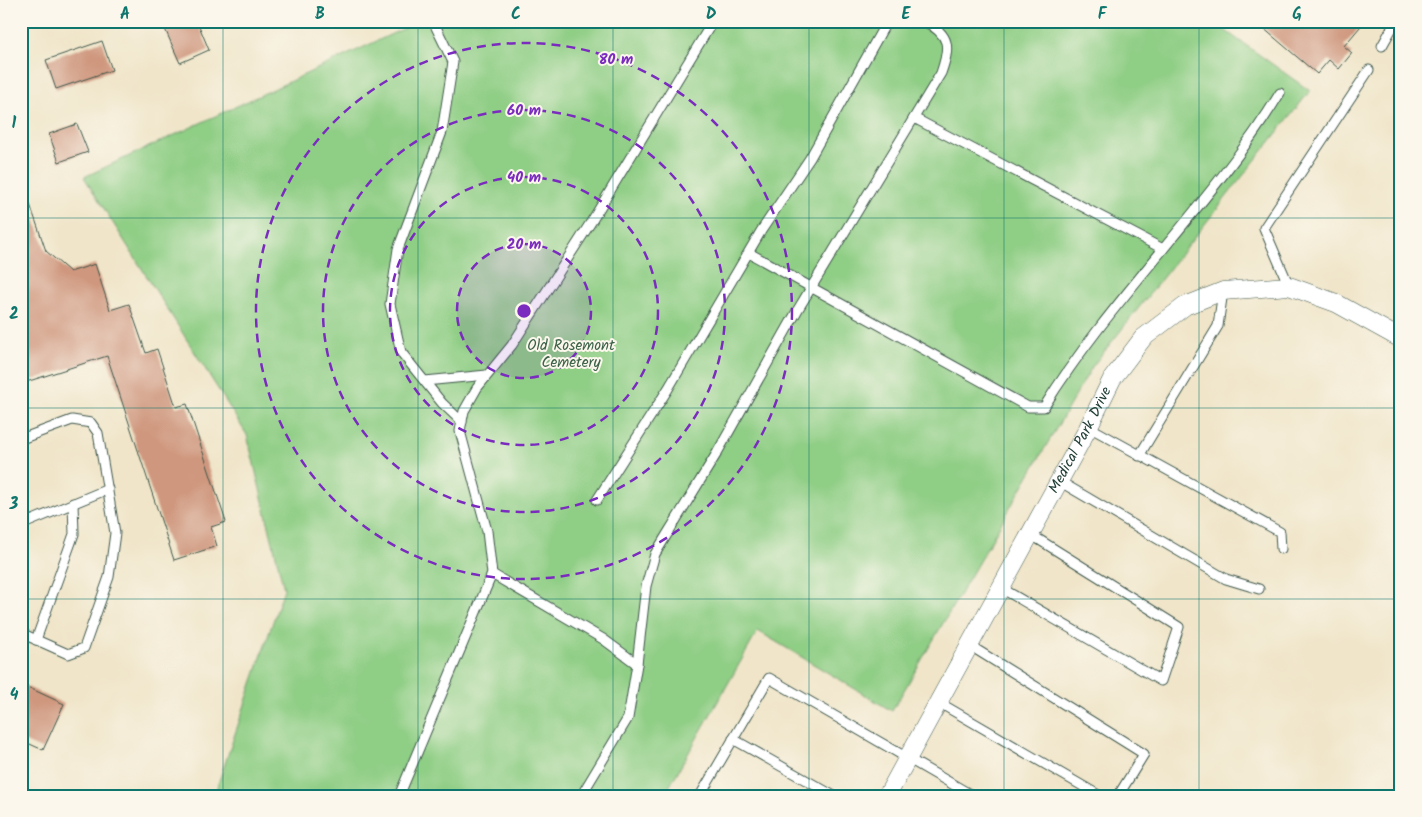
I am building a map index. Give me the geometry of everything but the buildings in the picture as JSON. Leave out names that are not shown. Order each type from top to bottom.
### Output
[{"type":"street","name":"Medical Park Drive","points":[[887,796],[1089,427],[1112,379],[1143,338],[1185,306],[1223,291],[1289,286],[1336,303],[1401,339]]},
{"type":"lane","points":[[434,21],[452,62],[442,132],[398,249],[390,304],[401,352],[442,404],[462,422]]},
{"type":"lane","points":[[399,796],[492,574],[487,531],[460,431],[464,411],[476,388],[512,346],[593,220],[713,21]]},
{"type":"lane","points":[[597,500],[668,389],[749,253],[810,158],[887,21]]},
{"type":"lane","points":[[581,796],[628,718],[646,586],[655,554],[717,453],[811,287],[941,73],[948,54],[946,39],[935,27],[924,21]]},
{"type":"lane","points":[[1382,46],[1396,21]]},
{"type":"lane","points":[[1289,286],[1264,228],[1370,70]]},
{"type":"lane","points":[[749,253],[1028,407],[1044,407],[1077,356],[1164,250],[1262,123],[1280,93]]},
{"type":"lane","points":[[914,118],[1164,250]]},
{"type":"lane","points":[[1139,456],[1218,326],[1223,291]]},
{"type":"lane","points":[[425,382],[488,375]]},
{"type":"lane","points":[[21,439],[72,420],[91,423],[98,433],[115,533],[109,577],[84,648],[68,654],[21,633]]},
{"type":"lane","points":[[1089,427],[1280,532],[1281,549]]},
{"type":"lane","points":[[1059,481],[1226,578],[1259,589]]},
{"type":"lane","points":[[21,525],[108,490]]},
{"type":"lane","points":[[36,640],[74,534],[73,504]]},
{"type":"lane","points":[[1000,588],[1161,681],[1179,627],[1030,534]]},
{"type":"lane","points":[[492,574],[603,639],[636,664]]},
{"type":"lane","points":[[969,645],[1144,754],[1118,796]]},
{"type":"lane","points":[[702,795],[769,678],[906,759],[973,796]]},
{"type":"lane","points":[[938,702],[1100,796]]},
{"type":"lane","points":[[734,739],[834,796]]},
{"type":"green space","name":"Old Rosemont Cemetery","points":[[420,21],[1212,21],[1310,91],[1092,367],[892,711],[758,631],[664,796],[214,796],[284,589],[247,435],[84,177]]}]
